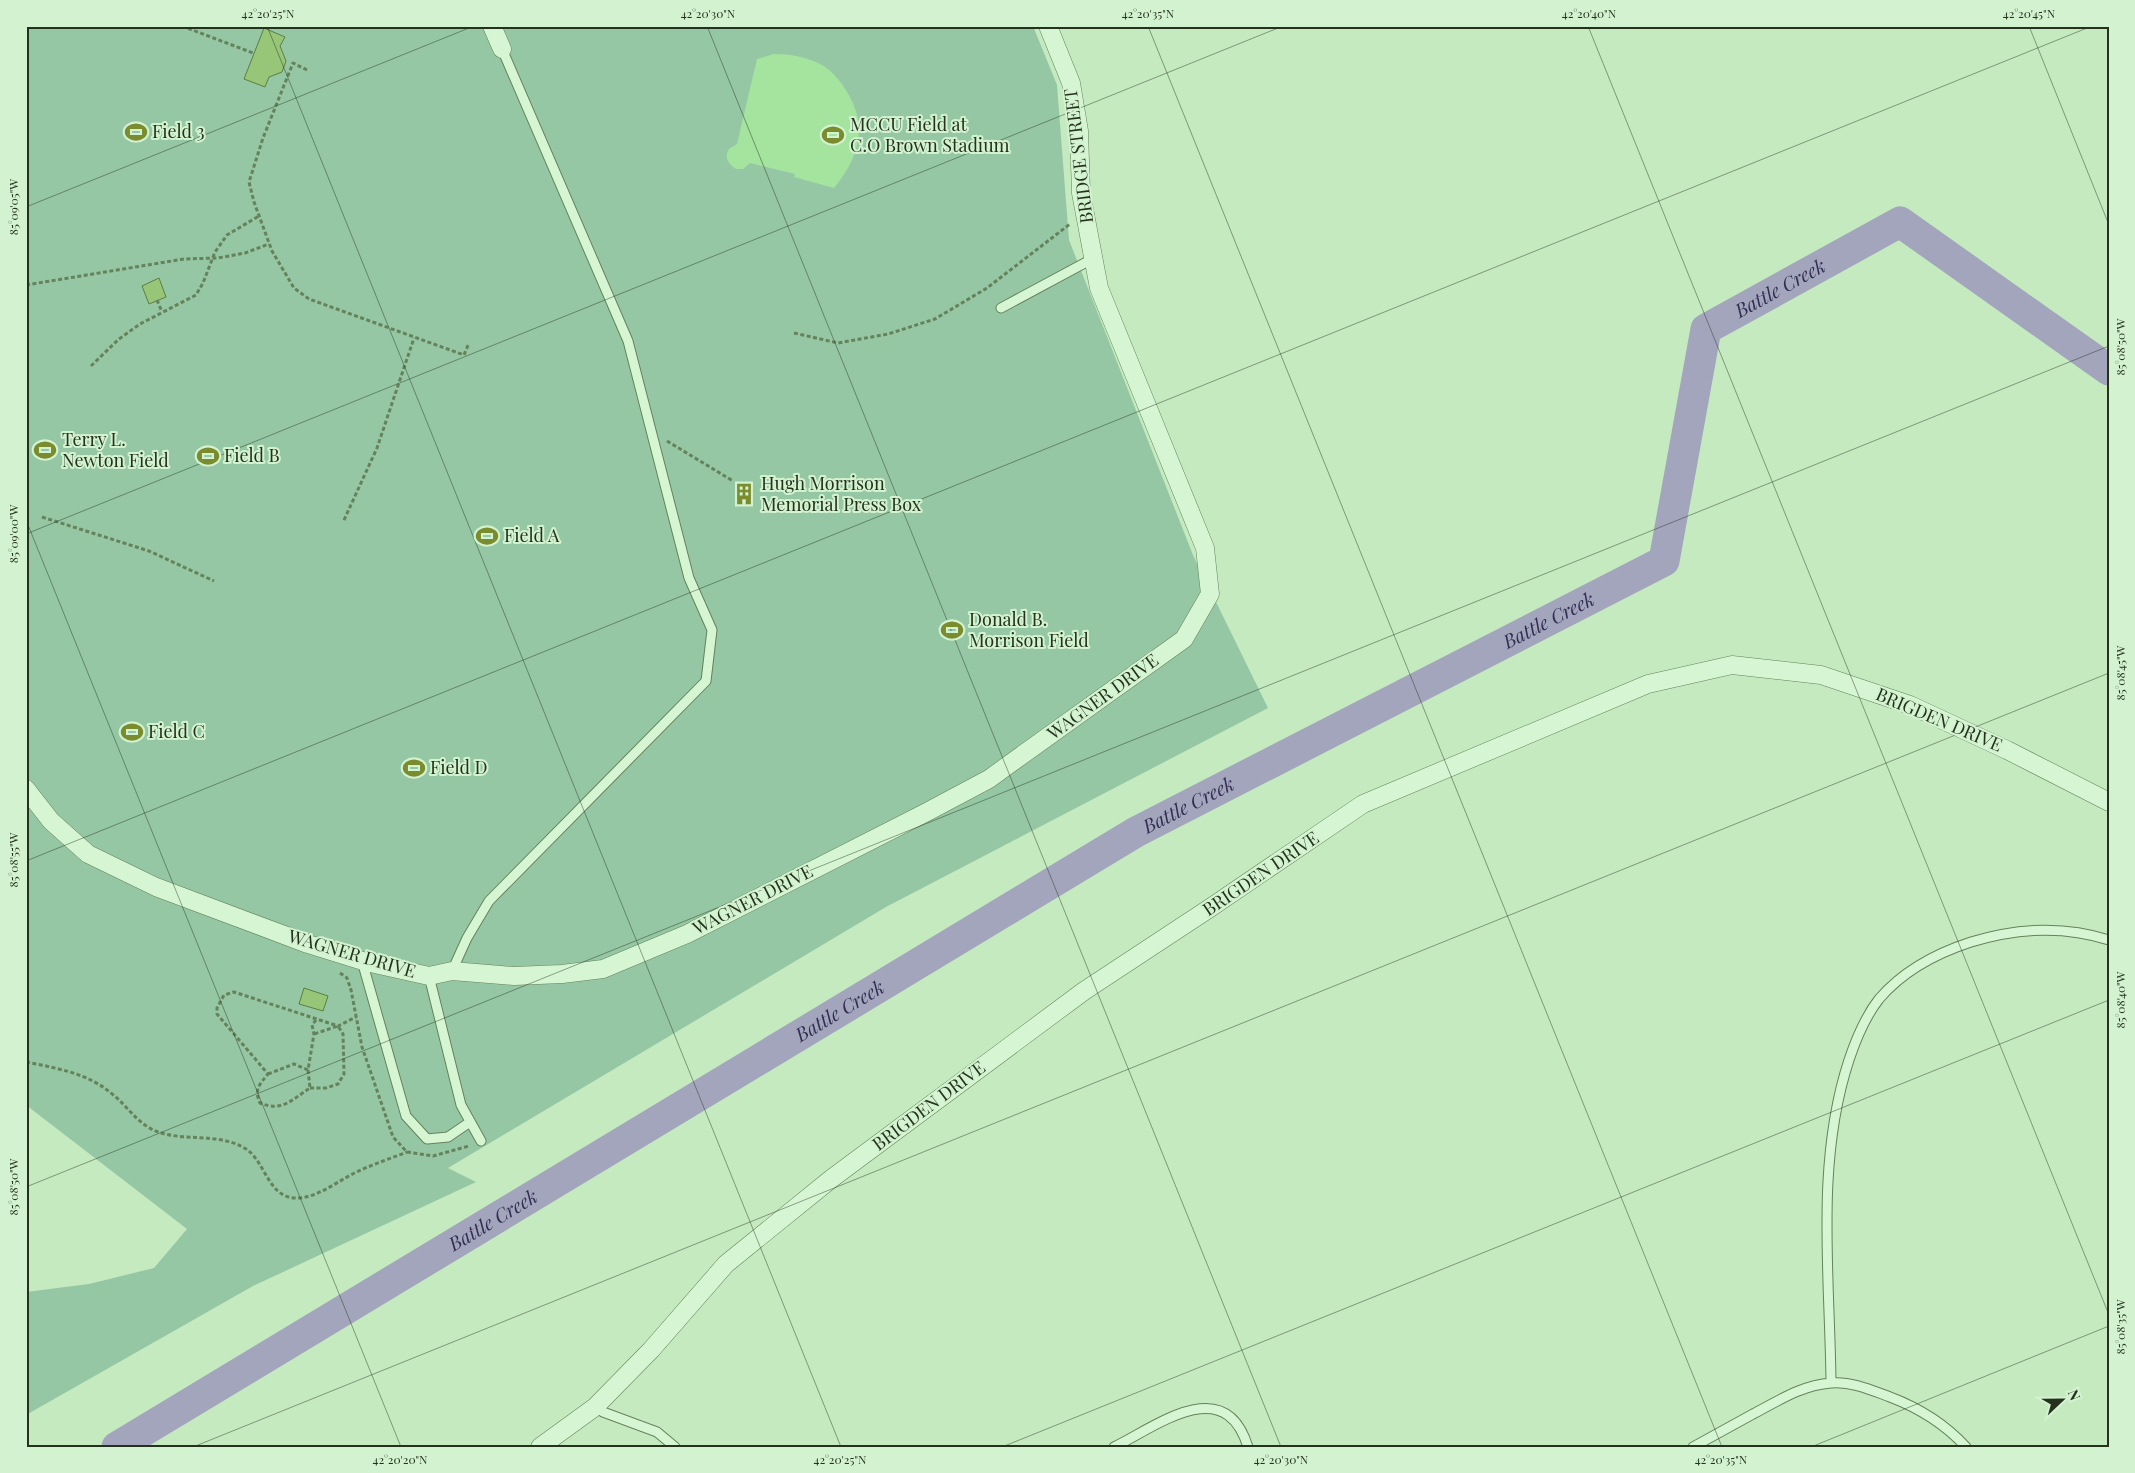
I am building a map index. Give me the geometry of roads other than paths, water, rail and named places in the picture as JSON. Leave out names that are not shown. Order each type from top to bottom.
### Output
[{"type":"street","points":[[492,26],[502,49]]},
{"type":"street","name":"BRIDGE STREET","points":[[1048,26],[1071,83],[1079,131],[1081,194],[1099,288],[1133,372]]},
{"type":"street","name":"WAGNER DRIVE","points":[[26,790],[51,821],[88,854],[156,887],[308,944],[362,960],[429,976],[452,971],[514,976],[562,974],[603,969],[687,934],[989,779],[1184,639],[1210,594],[1205,548],[1133,372]]},
{"type":"street","name":"BRIGDEN DRIVE","points":[[540,1447],[595,1406],[650,1350],[726,1264],[831,1179],[1084,991],[1363,804],[1648,684],[1732,665],[1821,674],[1910,705],[2007,750],[2109,802]]},
{"type":"lane","points":[[452,971],[467,938],[488,901],[706,681],[712,630],[689,578],[628,340],[502,49]]},
{"type":"lane","points":[[1001,308],[1094,258]]},
{"type":"lane","points":[[1830,1383],[1828,1234],[1829,1173],[1834,1119],[1844,1074],[1854,1043],[1868,1016],[1880,999],[1903,978],[1936,956],[1958,946],[1989,937],[2028,930],[2065,930],[2109,940]]},
{"type":"lane","points":[[362,960],[406,1116],[427,1139],[448,1137],[470,1122]]},
{"type":"lane","points":[[429,976],[461,1105],[481,1141]]},
{"type":"lane","points":[[1693,1447],[1783,1397],[1801,1390],[1830,1383],[1861,1386],[1924,1412],[1952,1432],[1966,1447]]},
{"type":"lane","points":[[595,1406],[603,1412],[657,1432],[675,1447]]},
{"type":"lane","points":[[1114,1447],[1181,1412],[1210,1407],[1226,1414],[1239,1426],[1248,1447]]},
{"type":"waterway","name":"Battle Creek","points":[[117,1447],[1136,832],[1664,561],[1706,329],[1900,222],[2109,370]]},
{"type":"place","name":"Field 3","points":[[136,132]]},
{"type":"place","name":"MCCU Field at C.O Brown Stadium","points":[[833,135]]},
{"type":"place","name":"Terry L. Newton Field","points":[[45,450]]},
{"type":"place","name":"Field B","points":[[208,456]]},
{"type":"place","name":"Hugh Morrison Memorial Press Box","points":[[744,494]]},
{"type":"place","name":"Field A","points":[[487,536]]},
{"type":"place","name":"Donald B. Morrison Field","points":[[952,630]]},
{"type":"place","name":"Field C","points":[[132,732]]},
{"type":"place","name":"Field D","points":[[414,768]]}]
